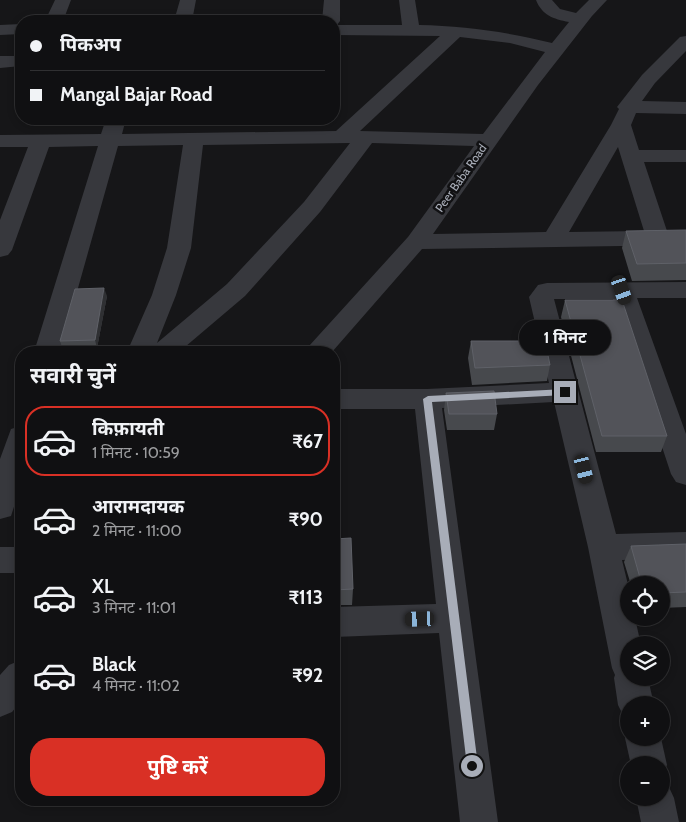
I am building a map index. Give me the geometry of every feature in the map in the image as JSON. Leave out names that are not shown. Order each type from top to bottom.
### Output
[{"type":"street","points":[[57,15],[63,0]]},
{"type":"street","points":[[184,15],[188,0]]},
{"type":"street","points":[[331,15],[332,0]]},
{"type":"street","points":[[407,0],[411,30]]},
{"type":"street","points":[[544,0],[546,7],[552,12],[580,19]]},
{"type":"street","name":"Peer Baba Road","points":[[323,346],[416,242],[488,140],[556,49],[580,19],[599,0]]},
{"type":"street","points":[[340,30],[456,31],[510,38],[556,49]]},
{"type":"street","points":[[332,131],[384,96],[456,31]]},
{"type":"street","points":[[553,238],[624,116],[650,76],[686,41]]},
{"type":"street","points":[[0,62],[15,61]]},
{"type":"street","points":[[624,116],[686,108]]},
{"type":"street","points":[[624,116],[631,156],[658,238]]},
{"type":"street","points":[[155,139],[158,125]]},
{"type":"street","points":[[0,141],[41,140],[113,129],[155,139],[194,139],[241,129],[332,131],[366,137],[488,140]]},
{"type":"street","points":[[48,346],[113,129]]},
{"type":"street","points":[[170,346],[236,290],[312,207],[366,137]]},
{"type":"street","points":[[142,346],[164,294],[179,248],[194,139]]},
{"type":"street","points":[[0,250],[41,140]]},
{"type":"street","points":[[631,156],[686,156]]},
{"type":"street","points":[[416,242],[553,238],[686,238]]},
{"type":"street","points":[[622,290],[686,474]]},
{"type":"street","points":[[622,636],[604,547],[541,297],[547,291],[686,290]]},
{"type":"street","points":[[340,399],[428,399],[565,392]]},
{"type":"street","points":[[428,399],[479,822]]},
{"type":"street","points":[[8,495],[15,464]]},
{"type":"street","points":[[604,547],[686,545]]},
{"type":"street","points":[[0,560],[15,560]]},
{"type":"street","points":[[340,622],[454,618]]},
{"type":"street","points":[[0,700],[15,683]]},
{"type":"street","points":[[657,806],[660,822]]},
{"type":"building","points":[[686,230],[686,263],[637,264],[626,231]]},
{"type":"building","points":[[104,288],[95,340],[60,341],[75,289]]},
{"type":"building","points":[[565,300],[622,300],[667,436],[602,436]]},
{"type":"building","points":[[471,341],[545,341],[550,365],[475,368]]},
{"type":"building","points":[[494,391],[497,414],[449,414],[446,393]]},
{"type":"building","points":[[351,538],[353,589],[340,590],[340,539]]},
{"type":"building","points":[[686,544],[686,592],[670,593],[670,576],[639,576],[631,546]]},
{"type":"route","points":[[472,766],[428,399],[565,392]]}]
